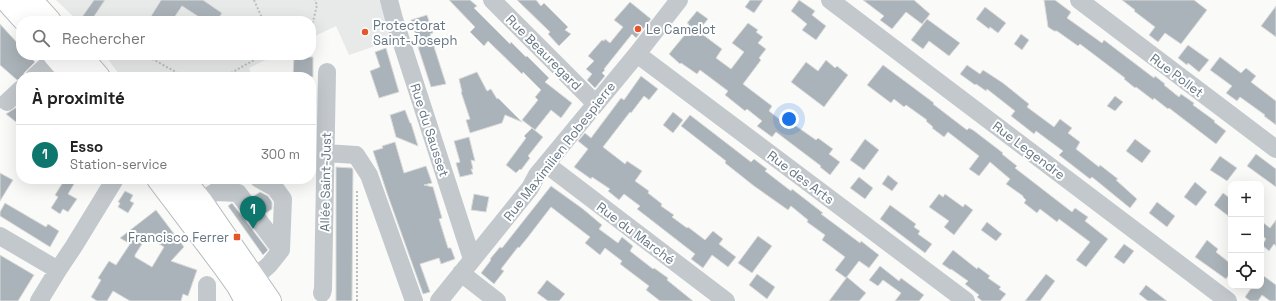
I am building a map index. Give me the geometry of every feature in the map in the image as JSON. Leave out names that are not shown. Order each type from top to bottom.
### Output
[{"type":"main road","points":[[6,0],[20,16]]},
{"type":"main road","points":[[31,0],[45,16]]},
{"type":"main road","points":[[58,60],[69,72]]},
{"type":"main road","points":[[84,60],[95,72]]},
{"type":"main road","points":[[162,184],[224,265],[246,301]]},
{"type":"main road","points":[[190,184],[208,196],[254,278],[270,301]]},
{"type":"street","points":[[0,6],[6,0]]},
{"type":"street","name":"Rue du Sausset","points":[[389,0],[472,259]]},
{"type":"street","name":"Rue Beauregard","points":[[492,0],[595,103]]},
{"type":"street","name":"Rue Legendre","points":[[830,0],[1228,301]]},
{"type":"street","name":"Rue Pollet","points":[[1079,0],[1276,149]]},
{"type":"street","name":"Rue Maximilien Robespierre","points":[[439,301],[530,188],[537,175],[637,54],[677,1]]},
{"type":"street","name":"Rue des Arts","points":[[637,54],[966,301]]},
{"type":"street","points":[[39,72],[51,60]]},
{"type":"street","name":"Allée Saint-Just","points":[[322,293],[327,72]]},
{"type":"street","points":[[7,102],[16,94]]},
{"type":"street","points":[[326,152],[356,155],[370,175],[407,278],[412,300]]},
{"type":"street","name":"Rue du Marché","points":[[546,164],[726,301]]},
{"type":"street","points":[[39,301],[112,184]]},
{"type":"street","points":[[208,196],[228,184]]},
{"type":"street","points":[[254,278],[269,265],[281,250],[283,199],[275,188],[268,184]]},
{"type":"street","points":[[208,196],[238,193],[281,250]]},
{"type":"street","points":[[0,236],[58,270]]},
{"type":"street","points":[[461,273],[497,301]]},
{"type":"path","points":[[254,0],[261,16]]},
{"type":"path","points":[[314,16],[317,5],[315,0]]},
{"type":"path","points":[[154,60],[176,72]]},
{"type":"path","points":[[233,72],[254,60]]},
{"type":"path","points":[[356,301],[357,189]]},
{"type":"shaded area","name":"Protectorat Saint-Joseph","points":[[56,0],[381,0],[393,40],[349,55],[336,26],[316,36],[316,16],[73,16]]},
{"type":"shaded area","points":[[109,60],[266,60],[249,68],[250,72],[117,72]]},
{"type":"building","points":[[94,0],[105,0],[94,16],[83,16]]},
{"type":"building","points":[[161,0],[203,0],[222,13],[220,16],[197,16],[182,6],[175,16],[151,16]]},
{"type":"building","points":[[449,0],[470,0],[477,6],[474,8],[510,44],[511,42],[549,78],[545,82],[572,103],[561,118],[551,110],[535,130],[522,120],[538,100],[535,97],[541,90],[488,41],[484,46],[470,32],[475,27]]},
{"type":"building","points":[[517,0],[536,0],[541,6],[544,3],[568,27],[565,30],[571,34],[559,46],[548,34],[550,32]]},
{"type":"building","points":[[750,0],[763,0],[754,13],[745,7]]},
{"type":"building","points":[[799,0],[815,11],[812,15],[826,26],[816,40],[802,30],[807,24],[791,11]]},
{"type":"building","points":[[863,0],[914,0],[930,14],[922,24],[906,12],[892,29],[880,20],[884,16]]},
{"type":"building","points":[[1044,0],[1055,0],[1071,12],[1067,18],[1102,43],[1104,40],[1154,78],[1155,76],[1179,97],[1181,94],[1194,103],[1193,105],[1226,131],[1216,144],[1169,108],[1168,109],[1154,98],[1153,100],[1136,87],[1135,88],[1124,79],[1125,78],[1080,44],[1078,46],[1057,31],[1054,31],[1048,27]]},
{"type":"building","points":[[1122,0],[1194,0],[1207,10],[1181,44],[1165,33],[1158,42],[1149,35],[1155,27]]},
{"type":"building","points":[[630,2],[651,19],[636,38],[632,34],[604,69],[605,70],[602,73],[605,76],[595,88],[587,80],[592,74],[586,69],[594,61],[588,56],[602,40],[604,41],[605,39],[610,43],[623,27],[614,20]]},
{"type":"building","points":[[1276,6],[1276,37],[1261,26]]},
{"type":"building","points":[[985,7],[1006,23],[998,33],[990,27],[989,29],[976,19]]},
{"type":"building","points":[[697,11],[708,19],[698,31],[722,49],[716,58],[731,69],[744,52],[732,43],[748,23],[758,30],[756,32],[763,37],[758,43],[766,49],[759,58],[761,60],[743,84],[772,106],[769,111],[783,122],[786,119],[816,140],[818,138],[833,149],[829,154],[840,162],[830,175],[820,167],[821,166],[776,132],[772,137],[757,126],[762,121],[747,109],[745,111],[725,95],[728,91],[700,70],[697,74],[681,63],[680,64],[669,54],[688,31],[685,29],[689,24],[687,23]]},
{"type":"building","points":[[427,15],[433,33],[430,34],[446,84],[431,87],[411,20]]},
{"type":"building","points":[[927,19],[960,43],[949,56],[929,41],[923,49],[911,40]]},
{"type":"building","points":[[0,24],[16,42],[16,60],[33,60],[35,62],[25,72],[16,72],[16,79],[0,65]]},
{"type":"building","points":[[1021,34],[1029,40],[1022,50],[1014,44]]},
{"type":"building","points":[[1188,45],[1209,60],[1199,72],[1188,63],[1187,65],[1178,58]]},
{"type":"building","points":[[386,48],[399,92],[379,98],[370,71],[380,67],[375,52]]},
{"type":"building","points":[[1220,57],[1241,73],[1246,68],[1256,76],[1251,82],[1276,101],[1276,125],[1240,97],[1237,101],[1226,93],[1232,86],[1210,70]]},
{"type":"building","points":[[294,60],[313,60],[313,72],[293,72]]},
{"type":"building","points":[[826,60],[835,68],[837,66],[848,75],[824,107],[791,82],[806,62],[818,71]]},
{"type":"building","points":[[883,65],[967,130],[969,128],[973,130],[1003,153],[1002,154],[1017,166],[1015,168],[1072,212],[1075,208],[1088,217],[1085,221],[1108,239],[1086,267],[1076,260],[1090,242],[1059,219],[1057,222],[1040,209],[1037,213],[1024,203],[1026,200],[1023,196],[1006,184],[1010,179],[990,162],[979,176],[969,169],[979,156],[948,132],[944,137],[932,128],[933,127],[926,121],[927,120],[906,105],[904,107],[894,99],[891,103],[867,85]]},
{"type":"building","points":[[967,65],[980,74],[983,70],[1003,83],[1029,104],[1027,107],[1054,127],[1060,119],[1072,128],[1068,133],[1080,142],[1076,149],[1099,167],[1100,165],[1118,179],[1116,180],[1137,199],[1130,208],[1092,177],[1090,179],[1059,155],[1063,151],[1036,131],[1034,134],[1011,116],[1015,111],[987,89],[986,91],[976,84],[975,85],[960,74]]},
{"type":"building","points":[[477,72],[487,91],[491,89],[497,99],[498,98],[522,122],[505,115],[502,123],[470,133],[466,120],[470,119],[461,92],[459,79]]},
{"type":"building","points":[[641,76],[658,89],[649,100],[644,96],[603,147],[625,164],[627,161],[642,171],[635,181],[649,191],[648,193],[662,204],[661,206],[674,215],[672,217],[705,240],[713,231],[723,239],[719,244],[736,257],[728,267],[712,255],[703,268],[691,259],[695,254],[637,209],[640,206],[624,194],[619,200],[608,191],[610,189],[592,177],[591,179],[574,167],[588,149],[578,141],[585,133],[591,138],[621,98],[624,100]]},
{"type":"building","points":[[1115,96],[1123,102],[1115,111],[1107,106]]},
{"type":"building","points":[[16,108],[16,122],[6,114]]},
{"type":"building","points":[[405,110],[411,123],[418,146],[396,137],[390,115]]},
{"type":"building","points":[[673,112],[683,120],[673,133],[663,125]]},
{"type":"building","points":[[690,115],[751,162],[754,159],[767,169],[765,171],[791,191],[792,189],[823,213],[821,214],[879,255],[869,268],[859,261],[846,278],[835,270],[845,257],[822,240],[825,235],[807,222],[808,220],[791,206],[788,210],[754,186],[725,163],[726,161],[681,126]]},
{"type":"building","points":[[532,128],[543,137],[528,156],[530,158],[521,170],[520,169],[516,173],[506,165],[526,138],[524,136]]},
{"type":"building","points":[[469,137],[475,161],[471,160],[473,169],[471,169],[473,174],[460,177],[456,163],[460,162],[454,141]]},
{"type":"building","points":[[865,139],[879,150],[864,170],[850,160]]},
{"type":"building","points":[[1135,139],[1151,151],[1142,163],[1126,151]]},
{"type":"building","points":[[395,142],[404,173],[426,166],[432,183],[424,185],[433,187],[442,218],[439,219],[448,248],[451,248],[455,259],[441,264],[439,258],[420,264],[430,292],[423,294],[373,151],[383,148],[382,146]]},
{"type":"building","points":[[1256,154],[1276,169],[1276,187],[1247,166]]},
{"type":"building","points":[[1220,156],[1237,168],[1227,181],[1210,170]]},
{"type":"building","points":[[336,167],[352,168],[353,170],[352,301],[336,301]]},
{"type":"building","points":[[0,173],[13,180],[0,201]]},
{"type":"building","points":[[888,175],[898,183],[892,191],[882,184]]},
{"type":"building","points":[[859,177],[873,188],[865,199],[850,188]]},
{"type":"building","points":[[1195,182],[1207,192],[1196,206],[1184,197]]},
{"type":"building","points":[[62,184],[74,184],[68,194],[77,199],[68,212],[63,209],[60,214],[51,208],[58,197],[55,195]]},
{"type":"building","points":[[551,186],[602,225],[599,229],[618,243],[622,237],[633,246],[630,251],[653,269],[654,268],[668,278],[667,280],[693,301],[660,301],[646,290],[649,286],[620,264],[622,261],[605,248],[600,255],[585,243],[590,237],[551,207],[501,269],[504,271],[494,284],[481,273],[491,260],[490,259],[500,247],[502,248]]},
{"type":"building","points":[[125,191],[133,195],[130,201],[134,203],[128,213],[118,207],[120,203],[118,202]]},
{"type":"building","points":[[260,192],[268,196],[272,202],[272,209],[266,213],[254,196]]},
{"type":"building","points":[[1223,193],[1228,197],[1228,216],[1214,205]]},
{"type":"building","points":[[474,194],[489,197],[486,212],[471,210]]},
{"type":"building","points":[[939,194],[943,197],[945,194],[963,207],[965,204],[973,210],[954,235],[944,227],[949,221],[929,207]]},
{"type":"building","points":[[1157,202],[1175,216],[1167,227],[1149,213]]},
{"type":"building","points":[[5,203],[46,227],[48,224],[59,231],[50,247],[0,216],[0,212]]},
{"type":"building","points":[[232,203],[268,250],[263,255],[228,206]]},
{"type":"building","points":[[890,205],[916,224],[914,227],[920,231],[918,234],[932,244],[925,253],[880,219]]},
{"type":"building","points":[[156,210],[184,247],[171,261],[197,270],[188,296],[183,294],[181,301],[130,301],[113,291],[107,301],[97,301],[91,297],[101,280],[98,278],[109,261],[116,265],[130,244],[120,238]],"holes":[[[147,236],[164,247],[152,267],[135,257]]]},
{"type":"building","points":[[1276,220],[1276,246],[1274,244],[1269,251],[1264,247],[1266,239],[1264,237],[1264,223],[1270,228]]},
{"type":"building","points":[[987,222],[1002,234],[996,241],[981,230]]},
{"type":"building","points":[[758,236],[772,246],[752,273],[738,263]]},
{"type":"building","points":[[1207,240],[1218,249],[1216,252],[1228,262],[1228,276],[1226,279],[1195,257]]},
{"type":"building","points":[[1124,244],[1134,251],[1124,264],[1114,257]]},
{"type":"building","points":[[953,250],[977,269],[978,267],[990,276],[988,278],[1001,287],[999,289],[1006,294],[1000,301],[982,301],[977,297],[979,295],[965,284],[968,281],[942,264]]},
{"type":"building","points":[[0,255],[34,275],[18,301],[0,301]]},
{"type":"building","points":[[880,266],[899,281],[901,278],[924,295],[919,301],[895,301],[901,293],[883,280],[878,286],[869,280]]},
{"type":"building","points":[[757,274],[775,287],[767,299],[749,285]]},
{"type":"building","points":[[1046,274],[1055,281],[1040,301],[1025,301]]},
{"type":"building","points":[[1264,276],[1276,285],[1276,301],[1270,301],[1262,295],[1258,301],[1250,301],[1245,297],[1251,289],[1264,289]]},
{"type":"building","points":[[847,277],[866,293],[859,301],[829,301]]},
{"type":"building","points":[[547,280],[565,294],[559,301],[548,301],[537,293]]},
{"type":"building","points":[[1146,285],[1167,301],[1148,301],[1139,294]]},
{"type":"place","name":"Le Camelot","points":[[638,29]]},
{"type":"place","name":"Protectorat Saint-Joseph","points":[[365,32]]},
{"type":"place","name":"Esso","points":[[253,229]]},
{"type":"place","name":"Francisco Ferrer","points":[[237,237]]}]
